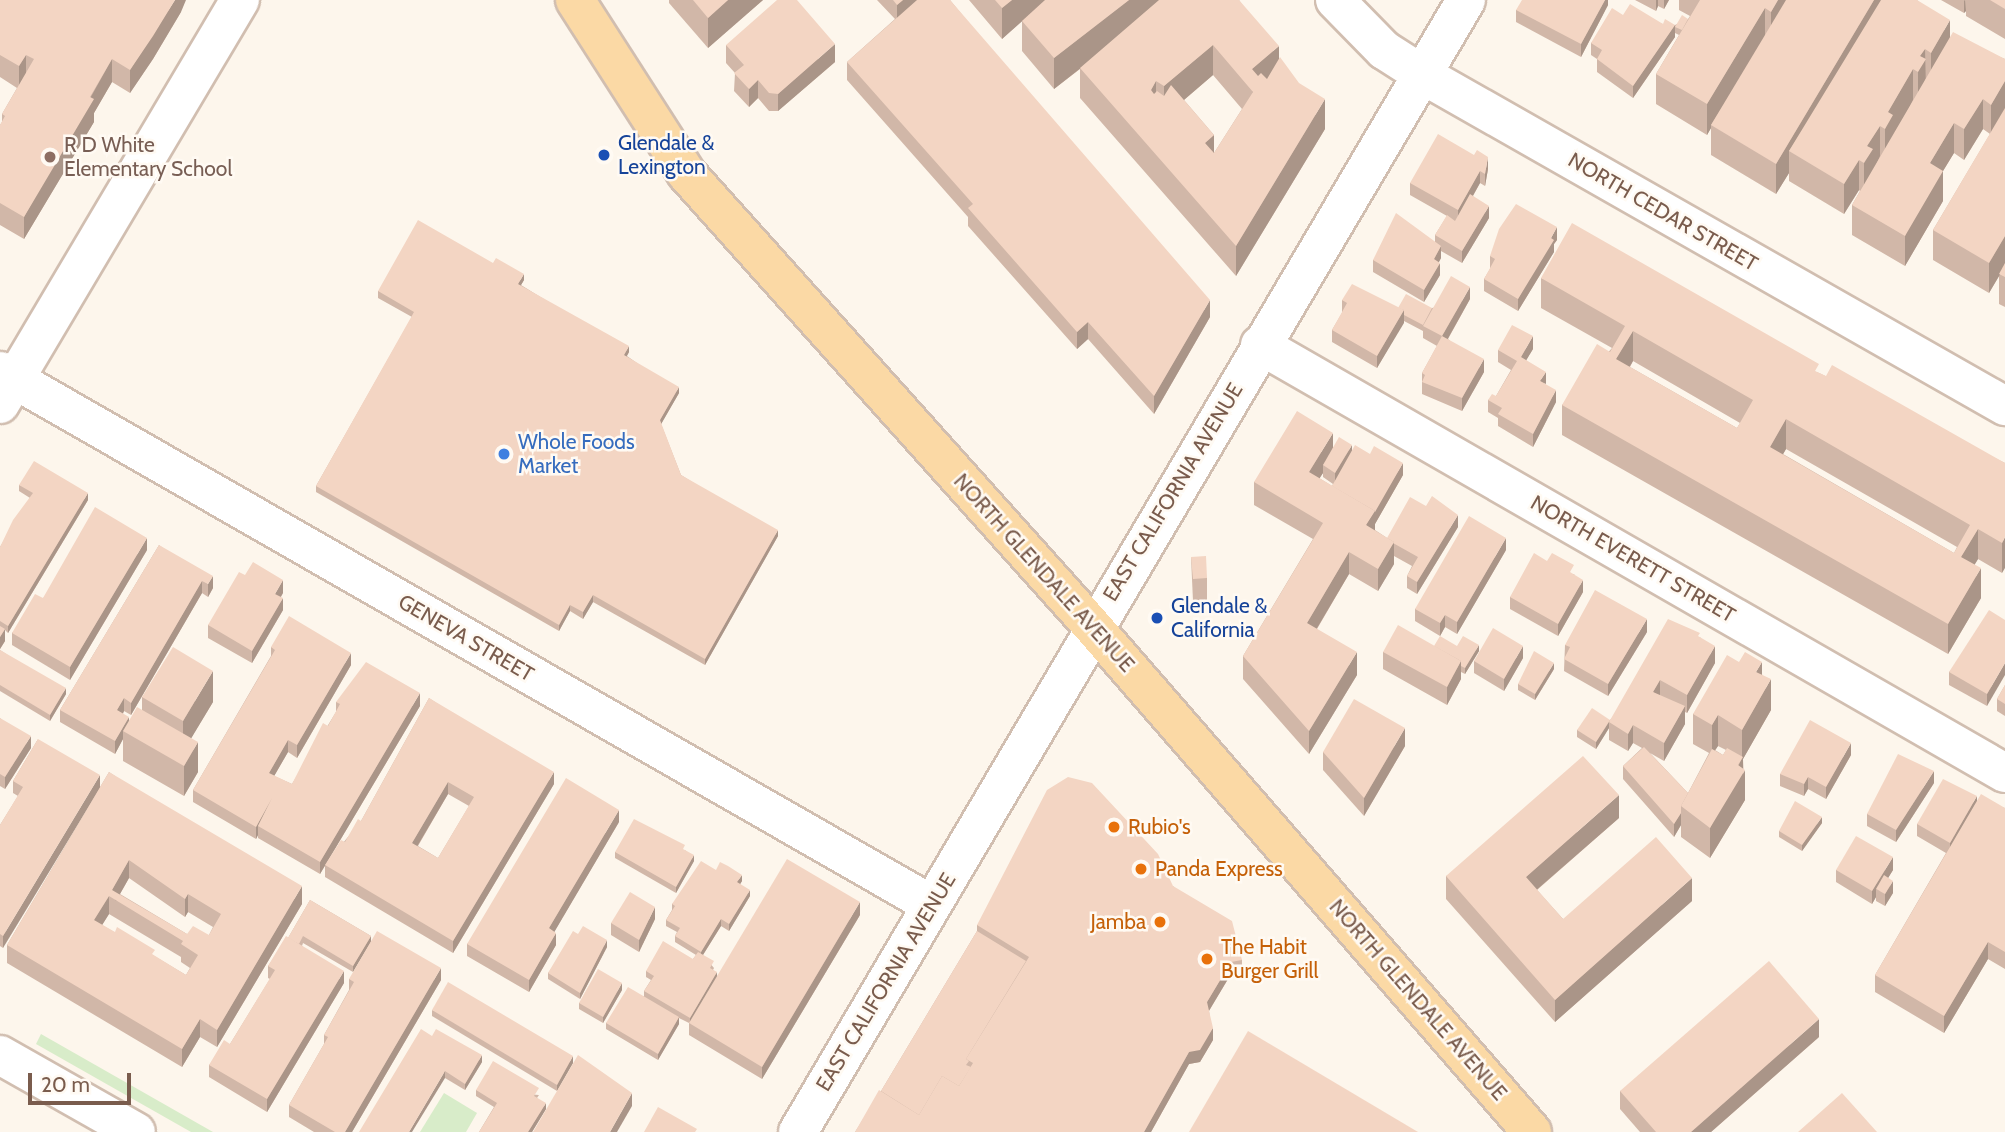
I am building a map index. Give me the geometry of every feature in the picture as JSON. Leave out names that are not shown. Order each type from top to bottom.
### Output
[{"type":"main road","name":"NORTH GLENDALE AVENUE","points":[[575,0],[686,173],[1093,627],[1532,1132]]},
{"type":"street","points":[[5,385],[240,0]]},
{"type":"street","name":"NORTH CEDAR STREET","points":[[1335,0],[1384,50],[1423,75],[2005,406]]},
{"type":"street","name":"EAST CALIFORNIA AVENUE","points":[[798,1132],[1093,627],[1466,0]]},
{"type":"street","name":"NORTH EVERETT STREET","points":[[1260,345],[2005,773]]},
{"type":"street","name":"GENEVA STREET","points":[[5,385],[932,905]]},
{"type":"street","points":[[0,1055],[136,1132]]},
{"type":"green space","points":[[41,1034],[213,1132],[191,1132],[36,1044]]},
{"type":"green space","points":[[444,1093],[477,1113],[466,1132],[420,1132]]},
{"type":"building","name":"R D White Elementary School","points":[[0,0],[175,0],[130,70],[112,59],[90,97],[94,99],[24,217],[0,203],[0,125],[5,116],[2,114],[34,59],[26,55],[19,66],[0,55]]},
{"type":"building","points":[[693,0],[728,0],[708,18]]},
{"type":"building","points":[[777,0],[797,0],[835,44],[778,94],[769,93],[758,80],[749,89],[734,73],[744,65],[726,45]]},
{"type":"building","points":[[917,0],[950,0],[1210,300],[1154,396],[1088,322],[1077,332],[968,208],[973,204],[847,62]]},
{"type":"building","points":[[995,0],[1012,0],[1002,8]]},
{"type":"building","points":[[1045,0],[1129,0],[1054,58],[1022,21]]},
{"type":"building","points":[[1159,0],[1239,0],[1279,46],[1252,69],[1258,76],[1261,73],[1267,79],[1280,57],[1299,83],[1325,99],[1236,246],[1080,68]],"holes":[[[1213,45],[1253,92],[1214,153],[1205,143],[1214,135],[1171,85],[1164,96],[1157,91],[1154,94],[1151,90],[1156,81],[1164,86]]]},
{"type":"building","points":[[1522,0],[1605,0],[1581,44],[1516,10]]},
{"type":"building","points":[[1700,0],[1778,0],[1771,12],[1765,8],[1707,104],[1656,74]]},
{"type":"building","points":[[1786,0],[1874,0],[1776,164],[1711,125]]},
{"type":"building","points":[[1881,0],[1917,0],[1950,20],[1931,53],[1925,49],[1920,56],[1926,59],[1918,72],[1913,69],[1888,112],[1893,115],[1885,129],[1880,126],[1867,146],[1873,149],[1864,163],[1859,160],[1844,184],[1789,151]]},
{"type":"building","points":[[1990,0],[2005,0],[2005,9]]},
{"type":"building","points":[[1630,4],[1663,24],[1665,19],[1675,25],[1633,86],[1597,59],[1602,50],[1591,43],[1612,8],[1623,15]]},
{"type":"building","points":[[1682,15],[1688,19],[1682,30],[1675,27]]},
{"type":"building","points":[[1953,32],[2005,59],[2005,81],[1991,105],[1983,99],[1964,129],[1954,123],[1930,163],[1943,171],[1905,236],[1852,205]]},
{"type":"building","points":[[2005,108],[2005,236],[1989,263],[1933,230]]},
{"type":"building","points":[[1438,134],[1474,155],[1477,150],[1488,157],[1485,174],[1480,171],[1458,210],[1410,183]]},
{"type":"building","points":[[1470,194],[1489,206],[1462,251],[1435,235],[1447,215],[1455,221]]},
{"type":"building","points":[[1516,204],[1557,227],[1551,238],[1554,240],[1518,299],[1484,279],[1495,259],[1490,256],[1499,229]]},
{"type":"building","points":[[1396,213],[1441,246],[1434,259],[1440,263],[1424,290],[1373,260]]},
{"type":"building","name":"Whole Foods Market","points":[[418,220],[493,263],[496,258],[524,274],[518,284],[629,346],[624,355],[679,387],[660,420],[681,475],[778,530],[705,659],[593,595],[583,612],[570,605],[559,625],[316,486],[414,312],[378,291]]},
{"type":"building","points":[[1572,223],[1819,364],[1815,371],[1826,376],[1832,365],[2005,463],[2005,537],[2002,543],[1978,529],[1961,557],[1981,568],[1948,624],[1562,405],[1597,344],[1610,352],[1625,326],[1541,278]],"holes":[[[1633,331],[1753,400],[1737,428],[1616,359]],[[1786,419],[1970,525],[1954,553],[1770,447]]]},
{"type":"building","points":[[2005,263],[2005,277],[1999,274]]},
{"type":"building","points":[[1451,276],[1470,287],[1442,336],[1423,326]]},
{"type":"building","points":[[1352,284],[1404,310],[1377,356],[1332,330],[1347,303],[1342,300]]},
{"type":"building","points":[[1406,294],[1432,308],[1423,325],[1404,315],[1404,310],[1398,308]]},
{"type":"building","points":[[1512,325],[1533,336],[1521,357],[1546,372],[1540,381],[1556,390],[1533,434],[1498,414],[1502,408],[1488,400],[1492,394],[1496,396],[1517,361],[1498,350]]},
{"type":"building","points":[[1442,336],[1484,359],[1462,398],[1422,382],[1425,375],[1422,373]]},
{"type":"building","points":[[1297,411],[1333,433],[1309,472],[1375,511],[1366,525],[1394,542],[1378,569],[1349,552],[1307,623],[1357,652],[1309,731],[1243,656],[1323,523],[1254,482]]},
{"type":"building","points":[[1339,437],[1352,445],[1335,473],[1323,465]]},
{"type":"building","points":[[1355,445],[1370,454],[1374,446],[1403,463],[1375,512],[1332,486]]},
{"type":"building","points":[[34,461],[88,493],[8,626],[0,621],[0,547],[13,520],[33,493],[19,485]]},
{"type":"building","points":[[1432,496],[1458,515],[1417,582],[1407,576],[1418,557],[1387,538],[1410,497],[1426,506]]},
{"type":"building","points":[[95,507],[147,538],[70,667],[12,633],[35,594],[43,598]]},
{"type":"building","points":[[1469,516],[1506,538],[1457,622],[1445,615],[1440,623],[1415,609]]},
{"type":"building","points":[[159,545],[213,576],[208,584],[202,581],[131,703],[124,698],[117,710],[129,717],[115,741],[60,710]]},
{"type":"building","points":[[1534,553],[1547,561],[1552,553],[1574,565],[1570,572],[1583,580],[1558,624],[1510,597]]},
{"type":"building","points":[[1206,556],[1207,578],[1193,579],[1191,557]]},
{"type":"building","points":[[253,562],[283,580],[275,594],[283,598],[252,651],[208,625],[239,572],[245,575]]},
{"type":"building","points":[[1595,590],[1647,619],[1608,684],[1564,659],[1570,647],[1565,645]]},
{"type":"building","points":[[1989,610],[2005,620],[2005,663],[1987,694],[1949,672]]},
{"type":"building","points":[[289,616],[351,653],[297,745],[288,740],[269,773],[292,784],[323,723],[328,726],[340,704],[336,702],[366,662],[420,693],[320,862],[258,826],[272,798],[256,827],[193,790],[275,650],[271,647]]},
{"type":"building","points":[[1668,619],[1700,633],[1698,636],[1715,646],[1687,695],[1660,680],[1653,692],[1685,706],[1664,743],[1633,725],[1628,734],[1609,722]]},
{"type":"building","points":[[1398,625],[1461,661],[1447,687],[1383,652]]},
{"type":"building","points":[[1493,628],[1523,646],[1504,679],[1474,661]]},
{"type":"building","points":[[1440,636],[1457,646],[1463,636],[1479,645],[1465,668],[1461,666],[1461,661],[1434,646]]},
{"type":"building","points":[[173,647],[213,671],[183,721],[142,697]]},
{"type":"building","points":[[0,650],[66,688],[50,715],[0,685]]},
{"type":"building","points":[[1534,651],[1554,663],[1535,694],[1518,684]]},
{"type":"building","points":[[1745,652],[1762,662],[1756,672],[1771,679],[1742,730],[1718,715],[1712,725],[1693,714],[1727,655],[1739,662]]},
{"type":"building","points":[[2005,685],[2005,704],[1997,699]]},
{"type":"building","points":[[429,698],[554,772],[453,941],[325,865],[341,840],[345,842],[358,819],[361,821]],"holes":[[[448,782],[474,797],[438,858],[412,843]]]},
{"type":"building","points":[[1354,699],[1405,728],[1364,798],[1323,752]]},
{"type":"building","points":[[137,707],[198,742],[184,766],[123,731]]},
{"type":"building","points":[[1592,708],[1610,720],[1596,742],[1577,730]]},
{"type":"building","points":[[0,718],[31,736],[5,777],[0,774]]},
{"type":"building","points":[[1810,720],[1851,743],[1826,787],[1808,777],[1804,784],[1780,774]]},
{"type":"building","points":[[38,739],[100,775],[3,936],[0,934],[0,825],[23,787],[13,781]]},
{"type":"building","points":[[1644,747],[1688,793],[1674,824],[1623,766]]},
{"type":"building","points":[[1727,748],[1743,757],[1738,765],[1745,770],[1710,828],[1681,806],[1712,749],[1723,755]]},
{"type":"building","points":[[1898,754],[1934,771],[1896,830],[1867,814]]},
{"type":"building","points":[[1583,756],[1619,795],[1526,877],[1563,919],[1656,837],[1692,878],[1555,1000],[1446,876]]},
{"type":"building","points":[[109,772],[302,886],[217,1030],[200,1019],[182,1049],[7,945]],"holes":[[[129,860],[185,899],[188,894],[221,914],[209,935],[193,926],[187,934],[112,890]],[[109,896],[183,941],[181,944],[198,955],[186,975],[152,954],[155,950],[117,927],[115,932],[94,920]]]},
{"type":"building","points":[[1068,777],[1092,783],[1158,854],[1173,886],[1232,921],[1242,960],[1231,962],[1207,1002],[1213,1028],[1200,1050],[1189,1052],[1144,1132],[855,1132],[879,1090],[919,1115],[942,1076],[959,1086],[973,1063],[966,1059],[1029,957],[977,925],[1047,790]]},
{"type":"building","points":[[566,778],[619,810],[549,928],[556,933],[529,980],[467,944]]},
{"type":"building","points":[[1943,779],[1977,796],[1950,843],[1917,824]]},
{"type":"building","points":[[1981,794],[2005,808],[2005,952],[1988,942],[1944,1016],[1875,975]]},
{"type":"building","points":[[1795,801],[1822,817],[1802,845],[1779,831]]},
{"type":"building","points":[[634,819],[685,845],[683,849],[694,855],[676,887],[615,852]]},
{"type":"building","points":[[1856,836],[1893,857],[1872,891],[1836,870]]},
{"type":"building","points":[[787,859],[860,902],[762,1067],[689,1023]]},
{"type":"building","points":[[701,861],[716,870],[720,862],[728,866],[742,875],[737,882],[750,890],[729,924],[721,919],[701,952],[675,936],[680,928],[666,920],[675,906],[672,904]]},
{"type":"building","points":[[1884,875],[1893,881],[1885,894],[1876,889]]},
{"type":"building","points":[[630,892],[655,907],[639,940],[611,923]]},
{"type":"building","points":[[310,900],[371,936],[353,966],[303,936],[299,944],[288,938]]},
{"type":"building","points":[[583,926],[607,940],[580,993],[548,973],[573,931],[578,934]]},
{"type":"building","points":[[377,931],[441,968],[345,1132],[335,1132],[289,1105],[328,1037],[324,1035],[354,982],[349,979]]},
{"type":"building","points":[[977,931],[1026,961],[966,1059],[969,1061],[966,1065],[971,1067],[959,1086],[942,1076],[919,1115],[881,1091]]},
{"type":"building","points":[[286,936],[344,971],[267,1099],[209,1065],[224,1040],[230,1044],[275,970],[268,966]]},
{"type":"building","points":[[663,941],[693,959],[698,952],[714,961],[710,968],[717,972],[690,1018],[644,991],[654,976],[646,971]]},
{"type":"building","points":[[1769,961],[1819,1019],[1691,1132],[1656,1132],[1620,1091]]},
{"type":"building","points":[[598,969],[622,983],[603,1017],[579,1003]]},
{"type":"building","points":[[448,982],[573,1056],[557,1085],[432,1010]]},
{"type":"building","points":[[628,987],[679,1017],[658,1054],[606,1023]]},
{"type":"building","points":[[421,1029],[432,1036],[436,1029],[482,1055],[465,1084],[445,1071],[409,1132],[359,1132]]},
{"type":"building","points":[[1248,1031],[1418,1132],[1189,1132]]},
{"type":"building","points":[[578,1055],[632,1093],[610,1132],[533,1132]]},
{"type":"building","points":[[493,1061],[539,1088],[534,1096],[546,1103],[528,1132],[479,1132],[497,1103],[476,1090]]},
{"type":"building","points":[[1842,1093],[1877,1132],[1798,1132]]},
{"type":"building","points":[[658,1107],[697,1129],[695,1132],[644,1132]]},
{"type":"place","name":"Glendale & Lexington","points":[[604,155]]},
{"type":"place","name":"R D White Elementary School","points":[[50,157]]},
{"type":"place","name":"Whole Foods Market","points":[[504,454]]},
{"type":"place","name":"Glendale & California","points":[[1157,618]]},
{"type":"place","name":"Rubio's","points":[[1114,827]]},
{"type":"place","name":"Panda Express","points":[[1141,869]]},
{"type":"place","name":"Jamba","points":[[1160,922]]},
{"type":"place","name":"The Habit Burger Grill","points":[[1207,959]]}]
